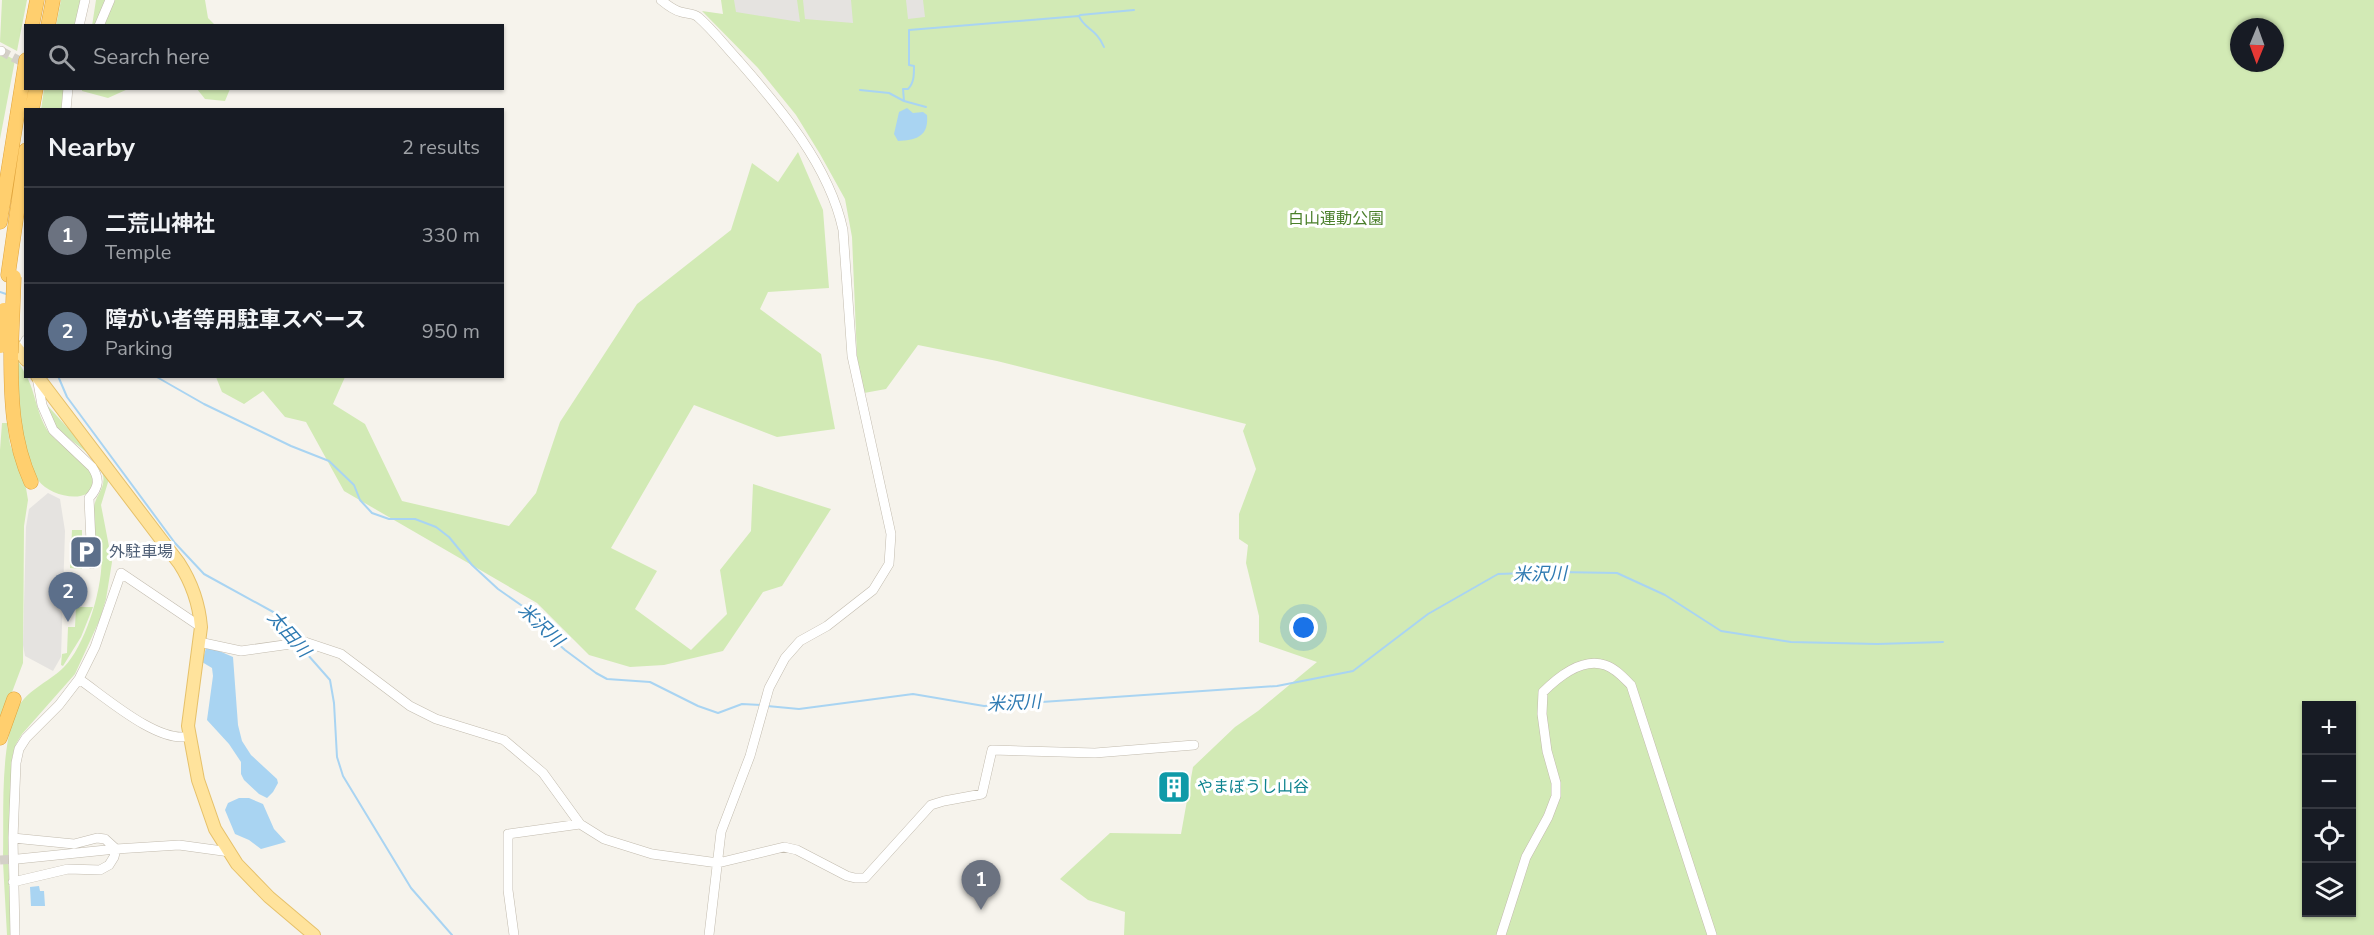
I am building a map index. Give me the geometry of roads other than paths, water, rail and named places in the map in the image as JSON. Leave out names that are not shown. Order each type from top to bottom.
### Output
[{"type":"highway","points":[[32,24],[37,0]]},
{"type":"highway","points":[[48,24],[53,0]]},
{"type":"highway","points":[[0,193],[24,71]]},
{"type":"highway","points":[[32,108],[36,90]]},
{"type":"highway","points":[[0,222],[13,130]]},
{"type":"highway","points":[[24,162],[17,205],[11,276],[16,350],[12,414],[15,436],[31,482]]},
{"type":"highway","points":[[0,738],[14,699]]},
{"type":"main road","points":[[0,327],[16,350]]},
{"type":"main road","points":[[38,378],[192,583],[200,612],[201,627],[188,726],[198,780],[215,829],[237,864],[308,933]]},
{"type":"street","points":[[80,24],[85,0]]},
{"type":"street","points":[[100,24],[110,0]]},
{"type":"street","points":[[661,0],[680,12],[695,14],[726,46],[768,94],[818,162],[829,185],[839,209],[843,230],[852,356],[891,534],[889,564],[873,590],[827,626],[800,641],[785,658],[770,688],[750,756],[721,832],[709,935]]},
{"type":"street","points":[[67,105],[68,90]]},
{"type":"street","points":[[67,105],[72,90]]},
{"type":"street","points":[[37,378],[42,405],[53,430],[97,474],[98,483],[90,498],[92,564]]},
{"type":"street","points":[[15,935],[13,838],[16,763],[20,749],[26,738],[59,705],[79,679],[95,647],[121,573],[201,627]]},
{"type":"street","points":[[199,642],[241,651],[305,642],[341,654],[410,706],[436,719],[504,740],[543,773],[580,824],[604,839],[652,854],[718,863],[784,847],[797,850],[855,878],[865,878],[932,806],[944,801],[982,794],[992,750],[1095,753],[1194,745]]},
{"type":"street","points":[[1501,935],[1526,857],[1548,817],[1556,796],[1556,783],[1547,751],[1542,714],[1543,692],[1567,672],[1578,666],[1593,664],[1605,664],[1631,685],[1712,935]]},
{"type":"street","points":[[79,679],[155,730],[173,738],[190,736]]},
{"type":"street","points":[[514,935],[508,890],[508,834],[580,824]]},
{"type":"street","points":[[13,838],[74,844],[105,838],[116,849]]},
{"type":"street","points":[[18,859],[179,845],[230,852]]},
{"type":"street","points":[[13,882],[68,869],[100,870],[109,865],[116,849]]},
{"type":"water","points":[[907,108],[913,113],[923,112],[927,115],[926,128],[916,138],[898,141],[894,134],[899,112]]},
{"type":"water","points":[[210,647],[233,657],[238,725],[242,741],[251,755],[277,779],[278,783],[267,798],[244,780],[241,774],[241,762],[229,744],[207,720],[213,676],[212,668],[202,662],[206,648]]},
{"type":"water","points":[[239,798],[249,798],[263,804],[274,829],[286,842],[261,849],[235,834],[225,810],[228,803]]},
{"type":"water","points":[[39,886],[40,891],[44,891],[45,906],[31,906],[30,887]]},
{"type":"waterway","points":[[1080,15],[1134,10]]},
{"type":"waterway","points":[[904,101],[903,89],[910,87],[914,73],[914,66],[909,65],[909,30],[1079,16],[1098,36],[1104,47]]},
{"type":"waterway","points":[[860,90],[889,93],[904,101],[926,107]]},
{"type":"waterway","name":"米沢川","points":[[0,292],[9,295]]},
{"type":"waterway","name":"太田川","points":[[59,378],[67,397],[175,543],[204,574],[275,613],[282,628],[294,640]]},
{"type":"waterway","name":"米沢川","points":[[158,378],[204,404],[291,446],[329,461],[354,485],[360,500],[372,513],[389,519],[415,519],[436,527],[449,537],[472,565],[498,589],[531,612],[544,631],[565,650],[607,679],[650,682],[698,706],[718,713],[742,704],[761,705]]},
{"type":"waterway","name":"米沢川","points":[[767,706],[799,709],[913,694],[984,706],[1277,686],[1353,671],[1428,614],[1498,574],[1617,573],[1665,595],[1721,631],[1791,642],[1877,644],[1943,642]]},
{"type":"waterway","name":"太田川","points":[[300,646],[330,680],[334,703],[337,757],[343,776],[411,888],[452,935]]},
{"type":"tunnel","points":[[1,51],[24,63]]},
{"type":"tunnel","points":[[0,860],[18,859]]},
{"type":"place","name":"外駐車場","points":[[86,552]]},
{"type":"place","name":"障がい者等用駐車スペース","points":[[68,622]]},
{"type":"place","name":"やまぼうし山谷","points":[[1174,787]]},
{"type":"place","name":"二荒山神社","points":[[981,910]]},
{"type":"park label","name":"白山運動公園","points":[[1336,219]]}]
